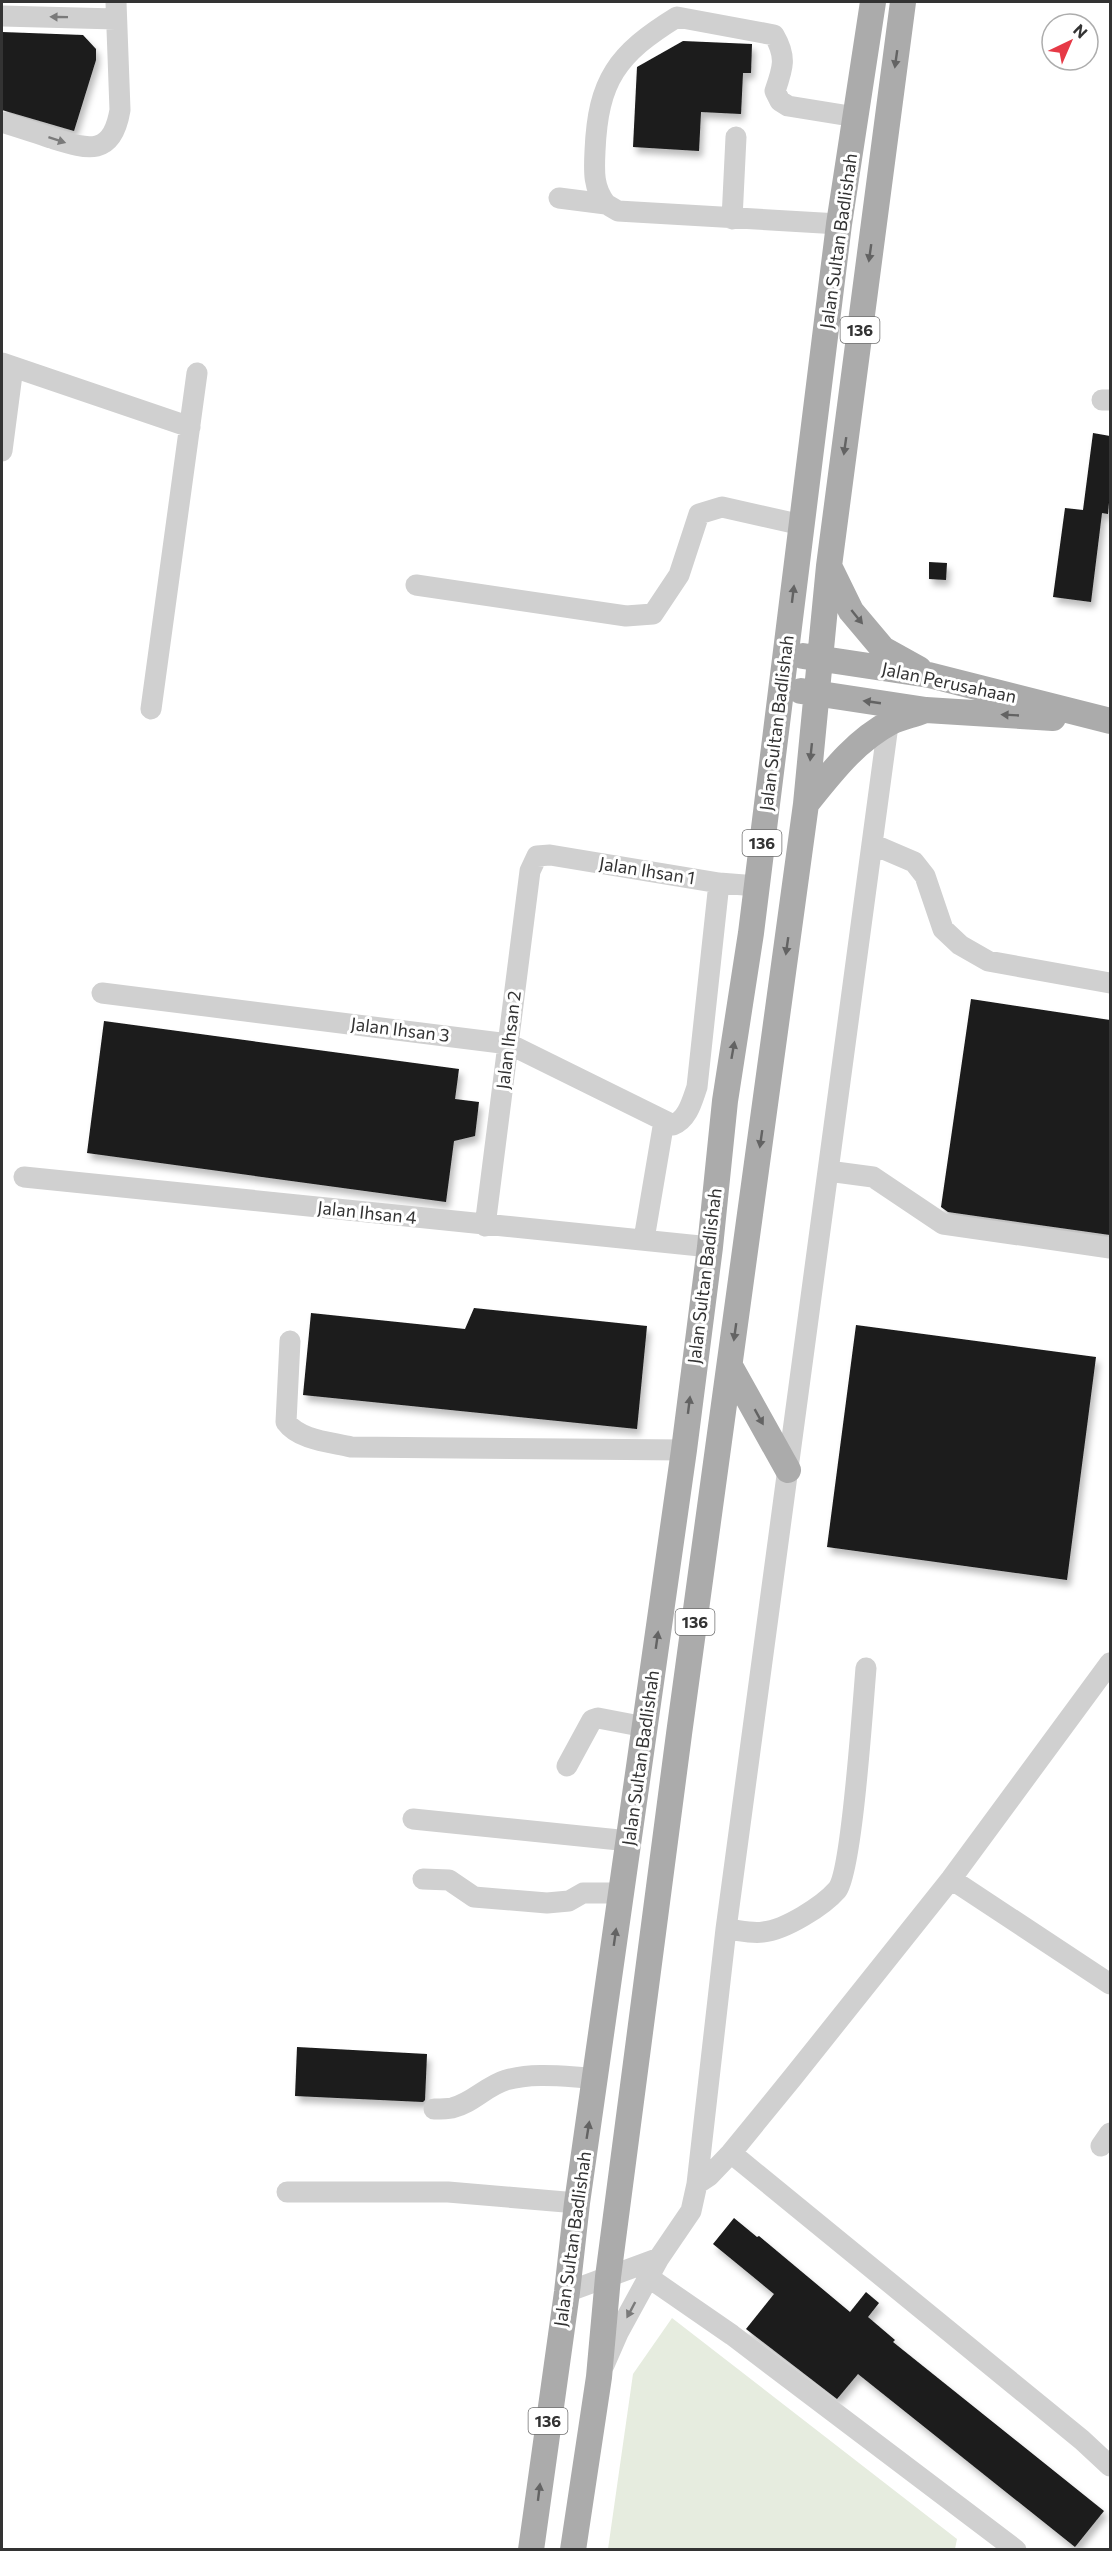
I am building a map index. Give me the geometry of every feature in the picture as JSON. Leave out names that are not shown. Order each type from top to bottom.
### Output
[{"type":"main road","name":"Jalan Sultan Badlishah","points":[[531,2550],[577,2203],[684,1450],[710,1247],[725,1101],[757,886],[839,224],[873,2]]},
{"type":"main road","name":"Jalan Sultan Badlishah","points":[[573,2550],[599,2377],[608,2277],[806,804],[829,566],[903,2]]},
{"type":"main road","points":[[829,566],[851,611],[884,649],[929,675]]},
{"type":"main road","name":"Jalan Perusahaan","points":[[785,652],[820,660],[929,675],[1110,721]]},
{"type":"main road","name":"Jalan Perusahaan","points":[[781,688],[926,710],[1110,721]]},
{"type":"main road","points":[[806,804],[838,763],[862,742],[888,725],[926,710]]},
{"type":"main road","points":[[730,1366],[788,1470]]},
{"type":"street","points":[[2,16],[116,10],[120,110],[117,126],[109,139],[99,146],[84,148],[2,122]]},
{"type":"street","points":[[839,224],[618,211],[606,204],[599,195],[594,176],[597,118],[603,93],[619,63],[646,36],[677,16],[774,35],[781,46],[784,67],[775,91],[780,101],[788,106],[856,117]]},
{"type":"street","points":[[732,219],[736,137]]},
{"type":"street","points":[[559,198],[606,204]]},
{"type":"street","points":[[2,451],[7,365],[190,427]]},
{"type":"street","points":[[152,709],[197,373]]},
{"type":"street","points":[[416,585],[626,616],[653,614],[679,575],[699,514],[722,507],[802,525]]},
{"type":"street","points":[[599,2377],[618,2333],[658,2258],[691,2211],[697,2184],[726,1929],[888,725]]},
{"type":"street","points":[[872,844],[914,862],[925,876],[943,929],[960,945],[988,961],[1110,983]]},
{"type":"street","name":"Jalan Ihsan 1","points":[[537,856],[550,855],[719,883],[757,886]]},
{"type":"street","name":"Jalan Ihsan 2","points":[[485,1226],[530,871],[537,856]]},
{"type":"street","points":[[644,1239],[672,1122],[689,1109],[697,1087],[719,883]]},
{"type":"street","name":"Jalan Ihsan 3","points":[[102,993],[509,1044],[672,1122]]},
{"type":"street","points":[[828,1171],[873,1177],[943,1224],[1110,1248]]},
{"type":"street","name":"Jalan Ihsan 4","points":[[24,1178],[710,1247]]},
{"type":"street","points":[[290,1341],[286,1422],[291,1429],[299,1433],[351,1447],[684,1450]]},
{"type":"street","points":[[697,2184],[709,2176],[731,2153],[951,1879],[1110,1663]]},
{"type":"street","points":[[726,1929],[763,1932],[780,1927],[813,1911],[839,1888],[847,1854],[866,1668]]},
{"type":"street","points":[[567,1766],[592,1720],[598,1718],[645,1727]]},
{"type":"street","points":[[413,1819],[629,1841]]},
{"type":"street","points":[[423,1879],[449,1880],[474,1897],[547,1903],[569,1901],[583,1893],[621,1893]]},
{"type":"street","points":[[951,1879],[1110,1984]]},
{"type":"street","points":[[434,2109],[452,2108],[471,2100],[489,2087],[507,2080],[545,2076],[595,2079]]},
{"type":"street","points":[[731,2153],[1073,2432],[1110,2466]]},
{"type":"street","points":[[287,2192],[448,2192],[577,2203]]},
{"type":"street","points":[[567,2292],[658,2258]]},
{"type":"street","points":[[648,2277],[732,2335],[1016,2550]]},
{"type":"shaded area","points":[[672,2318],[957,2539],[955,2549],[608,2549],[633,2374]]},
{"type":"building","points":[[2,32],[83,35],[96,49],[96,60],[74,131],[2,110]]},
{"type":"building","points":[[683,41],[752,44],[751,73],[743,73],[741,114],[701,112],[699,151],[633,147],[637,67]]},
{"type":"building","points":[[1093,433],[1110,436],[1110,491],[1108,514],[1102,513],[1091,602],[1053,597],[1065,508],[1083,510]]},
{"type":"building","points":[[929,562],[947,563],[946,580],[929,579]]},
{"type":"building","points":[[971,999],[1110,1020],[1110,1235],[948,1212],[941,1207]]},
{"type":"building","points":[[104,1021],[459,1069],[455,1099],[479,1102],[475,1136],[454,1141],[446,1202],[87,1153]]},
{"type":"building","points":[[474,1308],[647,1326],[637,1429],[303,1395],[311,1313],[465,1329]]},
{"type":"building","points":[[856,1325],[1096,1357],[1067,1580],[827,1547]]},
{"type":"building","points":[[297,2047],[427,2054],[425,2100],[423,2102],[295,2096]]},
{"type":"building","points":[[734,2218],[850,2312],[866,2292],[879,2303],[868,2317],[895,2340],[893,2342],[1104,2511],[1075,2547],[858,2374],[837,2399],[746,2329],[774,2294],[713,2244]]}]
